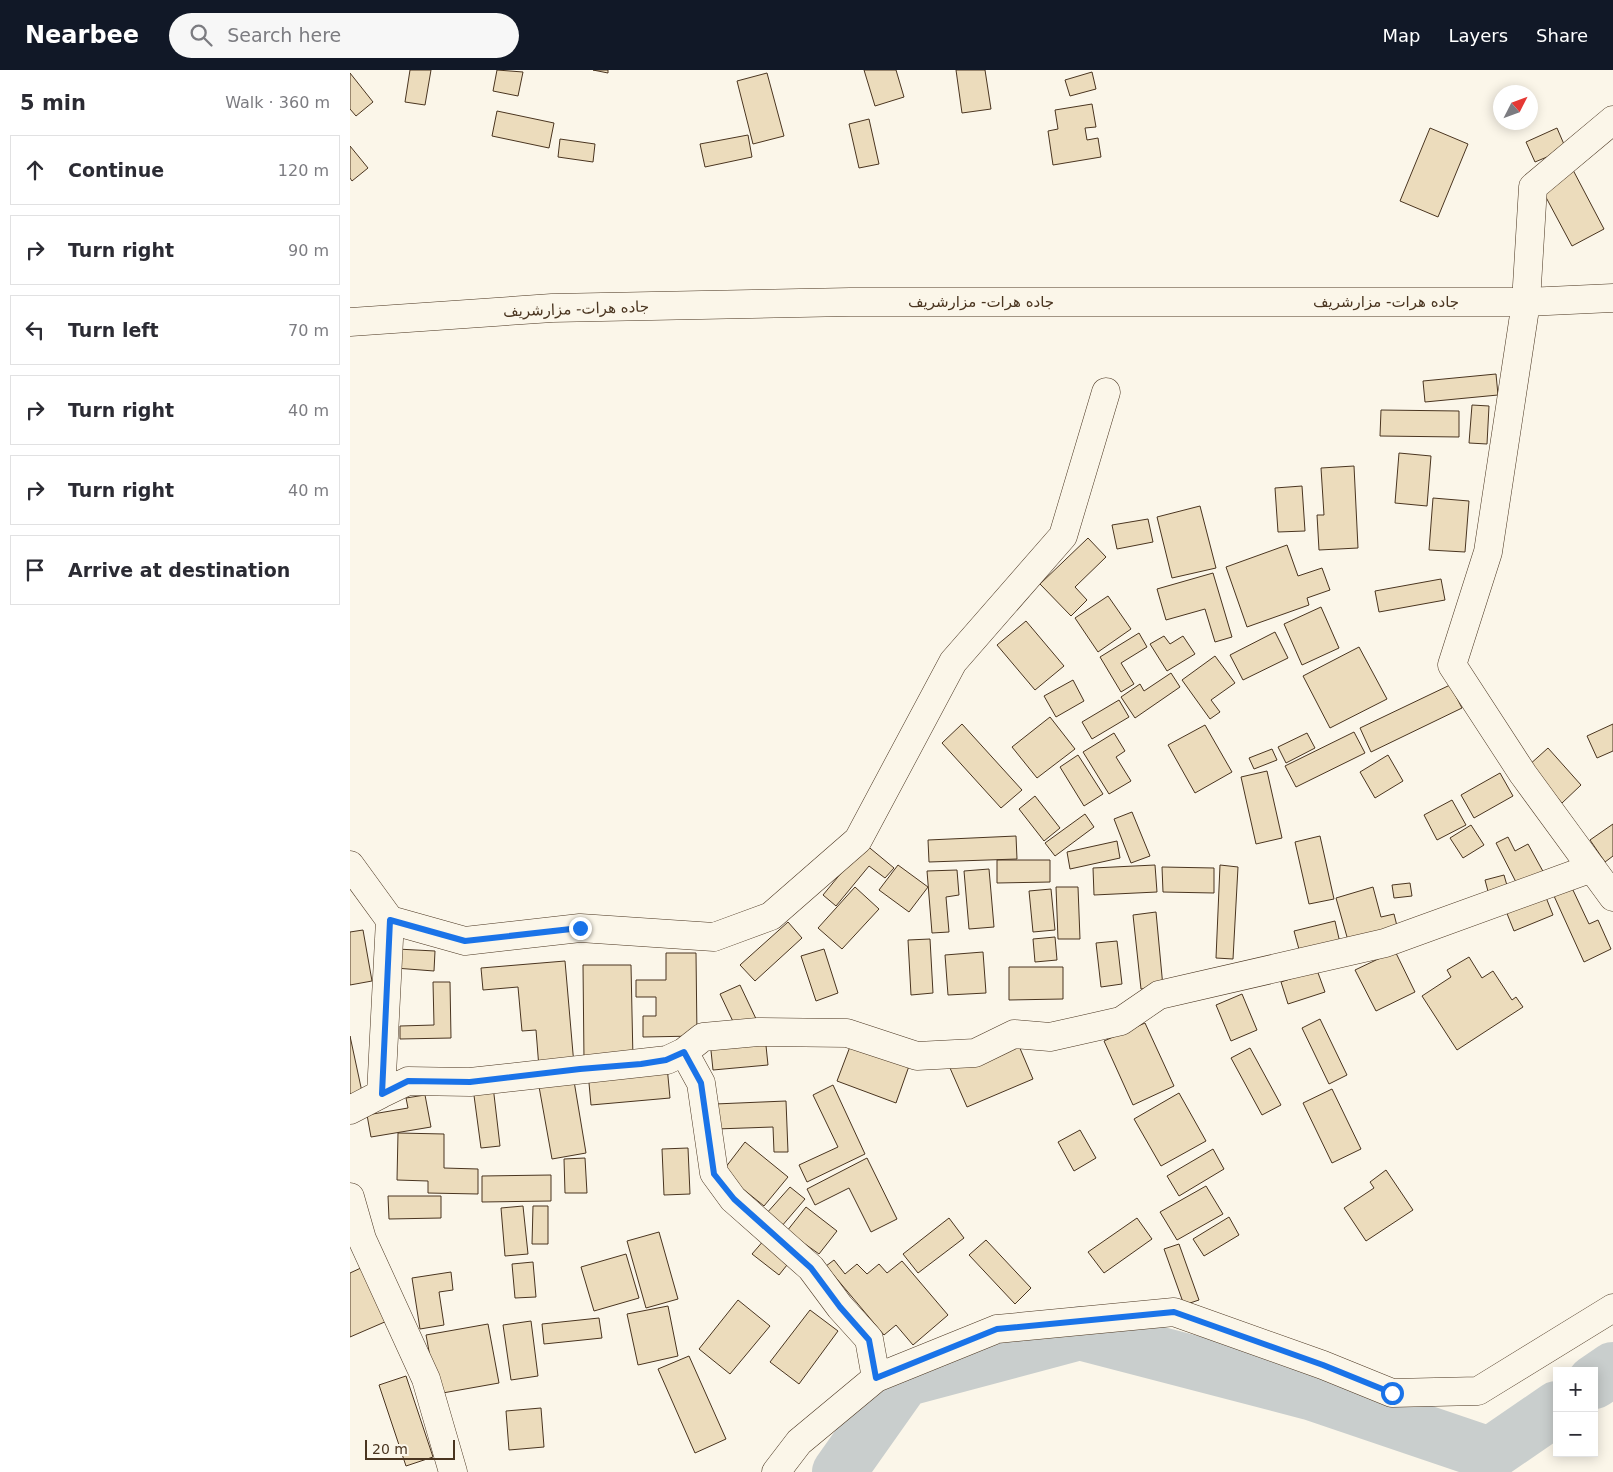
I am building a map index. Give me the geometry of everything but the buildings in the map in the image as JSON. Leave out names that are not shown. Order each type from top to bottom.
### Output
[{"type":"main road","points":[[1613,120],[1533,187],[1526,302],[1488,552],[1452,665],[1523,774],[1613,897]]},
{"type":"main road","name":"جاده هرات- مزارشریف","points":[[350,322],[552,308],[840,302],[1526,302],[1613,298]]},
{"type":"main road","points":[[350,866],[390,920],[465,941],[580,928],[714,937],[771,916],[858,840],[953,662],[1063,536],[1106,392]]},
{"type":"main road","points":[[350,1110],[408,1081],[470,1082],[641,1064],[666,1060],[684,1052],[704,1037],[758,1032],[847,1033],[917,1056],[975,1053],[1014,1034],[1050,1037],[1121,1020],[1159,995],[1385,943],[1592,868]]},
{"type":"main road","points":[[382,1094],[390,920]]},
{"type":"main road","points":[[684,1052],[701,1083],[714,1174],[734,1199],[811,1268],[840,1307],[869,1340],[876,1378]]},
{"type":"main road","points":[[350,1197],[362,1239],[426,1379],[453,1472]]},
{"type":"main road","points":[[776,1472],[799,1442],[876,1378],[997,1329],[1174,1312],[1323,1365],[1392,1393],[1478,1391],[1613,1308]]},
{"type":"waterway","points":[[839,1472],[904,1380],[1080,1333],[1310,1393],[1490,1454],[1553,1411]]},
{"type":"waterway","points":[[1598,1379],[1613,1369]]},
{"type":"route","points":[[580,928],[465,941],[390,920],[382,1094],[408,1081],[470,1082],[641,1064],[666,1060],[684,1052],[701,1083],[714,1174],[734,1199],[811,1268],[840,1307],[869,1340],[876,1378],[997,1329],[1174,1312],[1323,1365],[1392,1393]]}]
